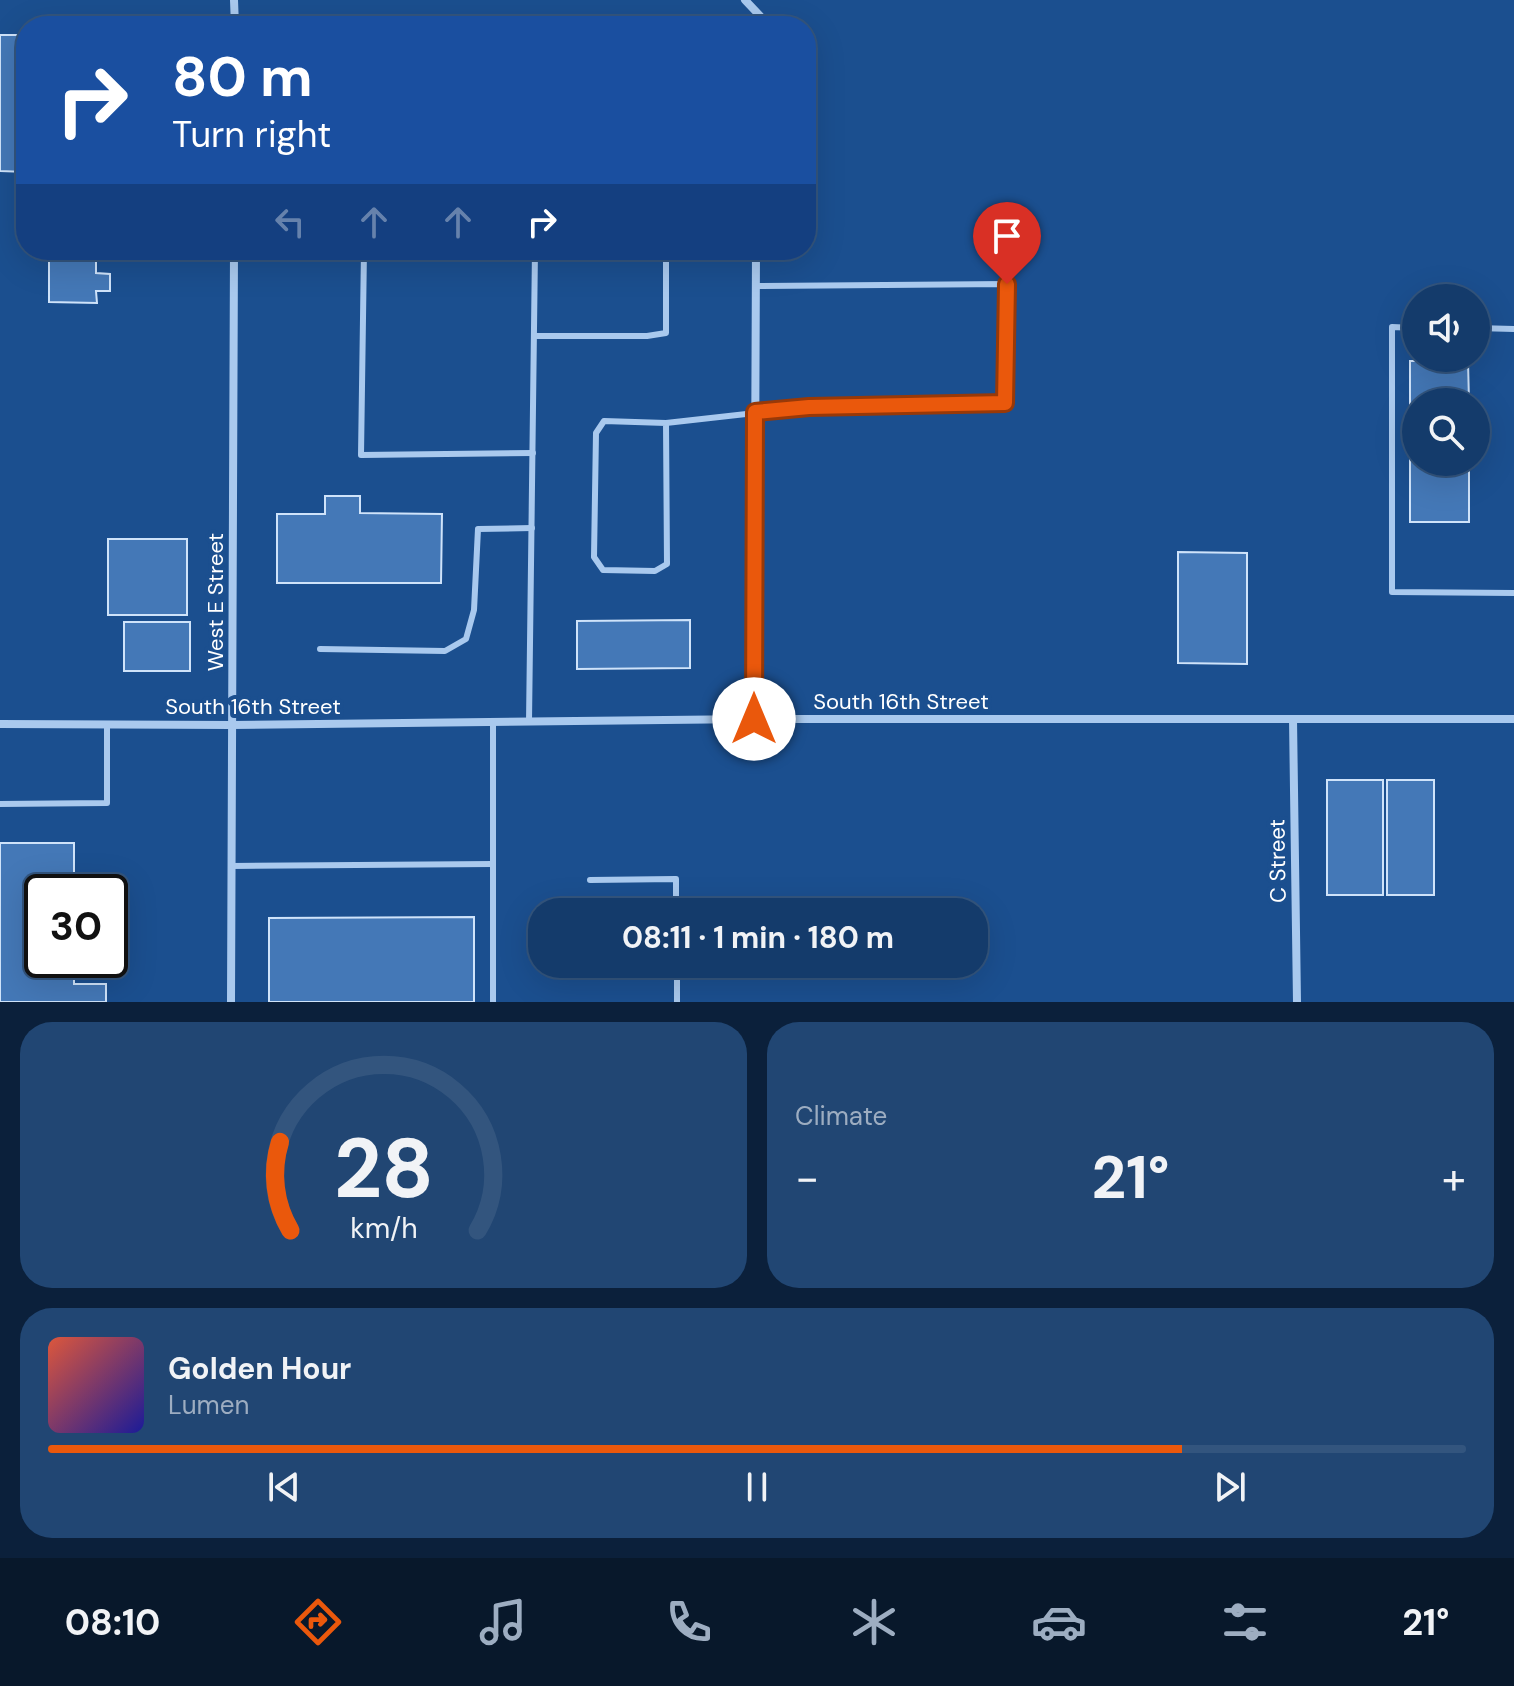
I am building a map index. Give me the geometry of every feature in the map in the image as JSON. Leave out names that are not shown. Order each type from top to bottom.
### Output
[{"type":"street","points":[[745,0],[758,16]]},
{"type":"street","name":"West E Street","points":[[231,1002],[234,260]]},
{"type":"street","points":[[754,719],[756,260]]},
{"type":"street","name":"South 16th Street","points":[[0,724],[232,725],[754,719],[1514,719]]},
{"type":"street","name":"C Street","points":[[1293,719],[1297,1002]]},
{"type":"lane","points":[[364,260],[361,455],[533,453]]},
{"type":"lane","points":[[529,722],[535,260]]},
{"type":"lane","points":[[534,336],[647,336],[666,333],[666,260]]},
{"type":"lane","points":[[666,423],[667,564],[655,571],[603,570],[594,557],[596,433],[604,421],[666,423],[809,407],[1005,403],[1007,284],[755,286]]},
{"type":"lane","points":[[1402,327],[1392,327],[1392,592],[1514,593]]},
{"type":"lane","points":[[1490,328],[1514,329]]},
{"type":"lane","points":[[320,649],[445,651],[466,639],[474,610],[478,529],[532,528]]},
{"type":"lane","points":[[493,722],[493,1002]]},
{"type":"lane","points":[[0,804],[107,803],[107,724]]},
{"type":"lane","points":[[231,866],[493,864]]},
{"type":"lane","points":[[590,880],[676,879],[676,898]]},
{"type":"lane","points":[[677,978],[677,1002]]},
{"type":"building","points":[[0,35],[16,35],[16,172],[0,171]]},
{"type":"building","points":[[49,260],[96,260],[96,273],[110,274],[110,291],[96,291],[97,303],[49,302]]},
{"type":"building","points":[[1410,372],[1468,372],[1469,388],[1410,388]]},
{"type":"building","points":[[1410,476],[1469,476],[1469,522],[1410,522]]},
{"type":"building","points":[[325,496],[360,496],[360,513],[442,514],[441,583],[277,583],[277,514],[325,514]]},
{"type":"building","points":[[108,539],[187,539],[187,615],[108,615]]},
{"type":"building","points":[[1178,552],[1247,553],[1247,664],[1178,663]]},
{"type":"building","points":[[690,620],[690,668],[577,669],[577,621]]},
{"type":"building","points":[[124,622],[190,622],[190,671],[124,671]]},
{"type":"building","points":[[1327,780],[1383,780],[1383,895],[1327,895]]},
{"type":"building","points":[[1387,780],[1434,780],[1434,895],[1387,895]]},
{"type":"building","points":[[0,843],[74,843],[74,874],[24,874],[24,978],[74,978],[74,984],[106,984],[106,1002],[0,1002]]},
{"type":"building","points":[[474,917],[474,1002],[269,1002],[269,918]]},
{"type":"route","points":[[754,719],[755,412],[809,407],[1005,403],[1007,284]]}]
